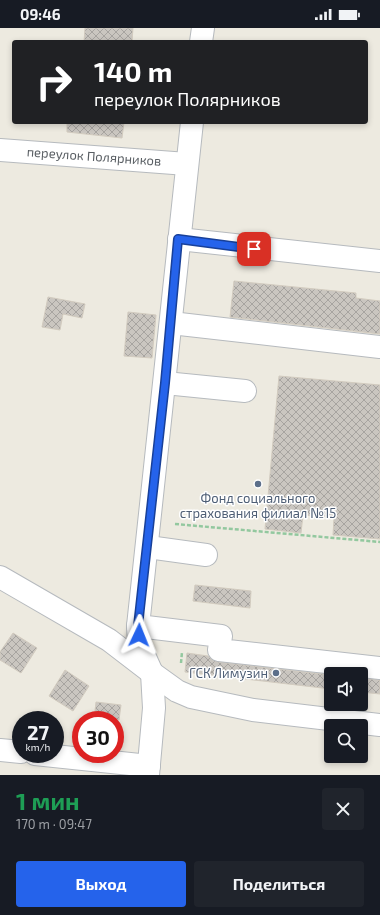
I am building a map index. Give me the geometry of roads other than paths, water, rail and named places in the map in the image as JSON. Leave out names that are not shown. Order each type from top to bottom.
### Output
[{"type":"street","points":[[201,40],[203,28]]},
{"type":"street","points":[[64,758],[148,770],[154,708],[152,673],[139,644],[138,626],[148,547],[178,239],[192,124]]},
{"type":"street","name":"переулок Полярников","points":[[0,150],[188,164]]},
{"type":"street","points":[[178,239],[380,261]]},
{"type":"street","points":[[171,322],[380,347]]},
{"type":"street","points":[[165,383],[245,391]]},
{"type":"street","points":[[148,547],[206,555]]},
{"type":"street","points":[[0,577],[109,640],[177,691],[191,697],[218,704],[253,710],[380,725]]},
{"type":"street","points":[[138,626],[221,636],[219,650],[380,668]]},
{"type":"street","points":[[0,750],[12,751]]},
{"type":"place","name":"Фонд социального страхования филиал №15","points":[[258,484]]},
{"type":"place","name":"ГСК Лимузин","points":[[276,673]]}]
